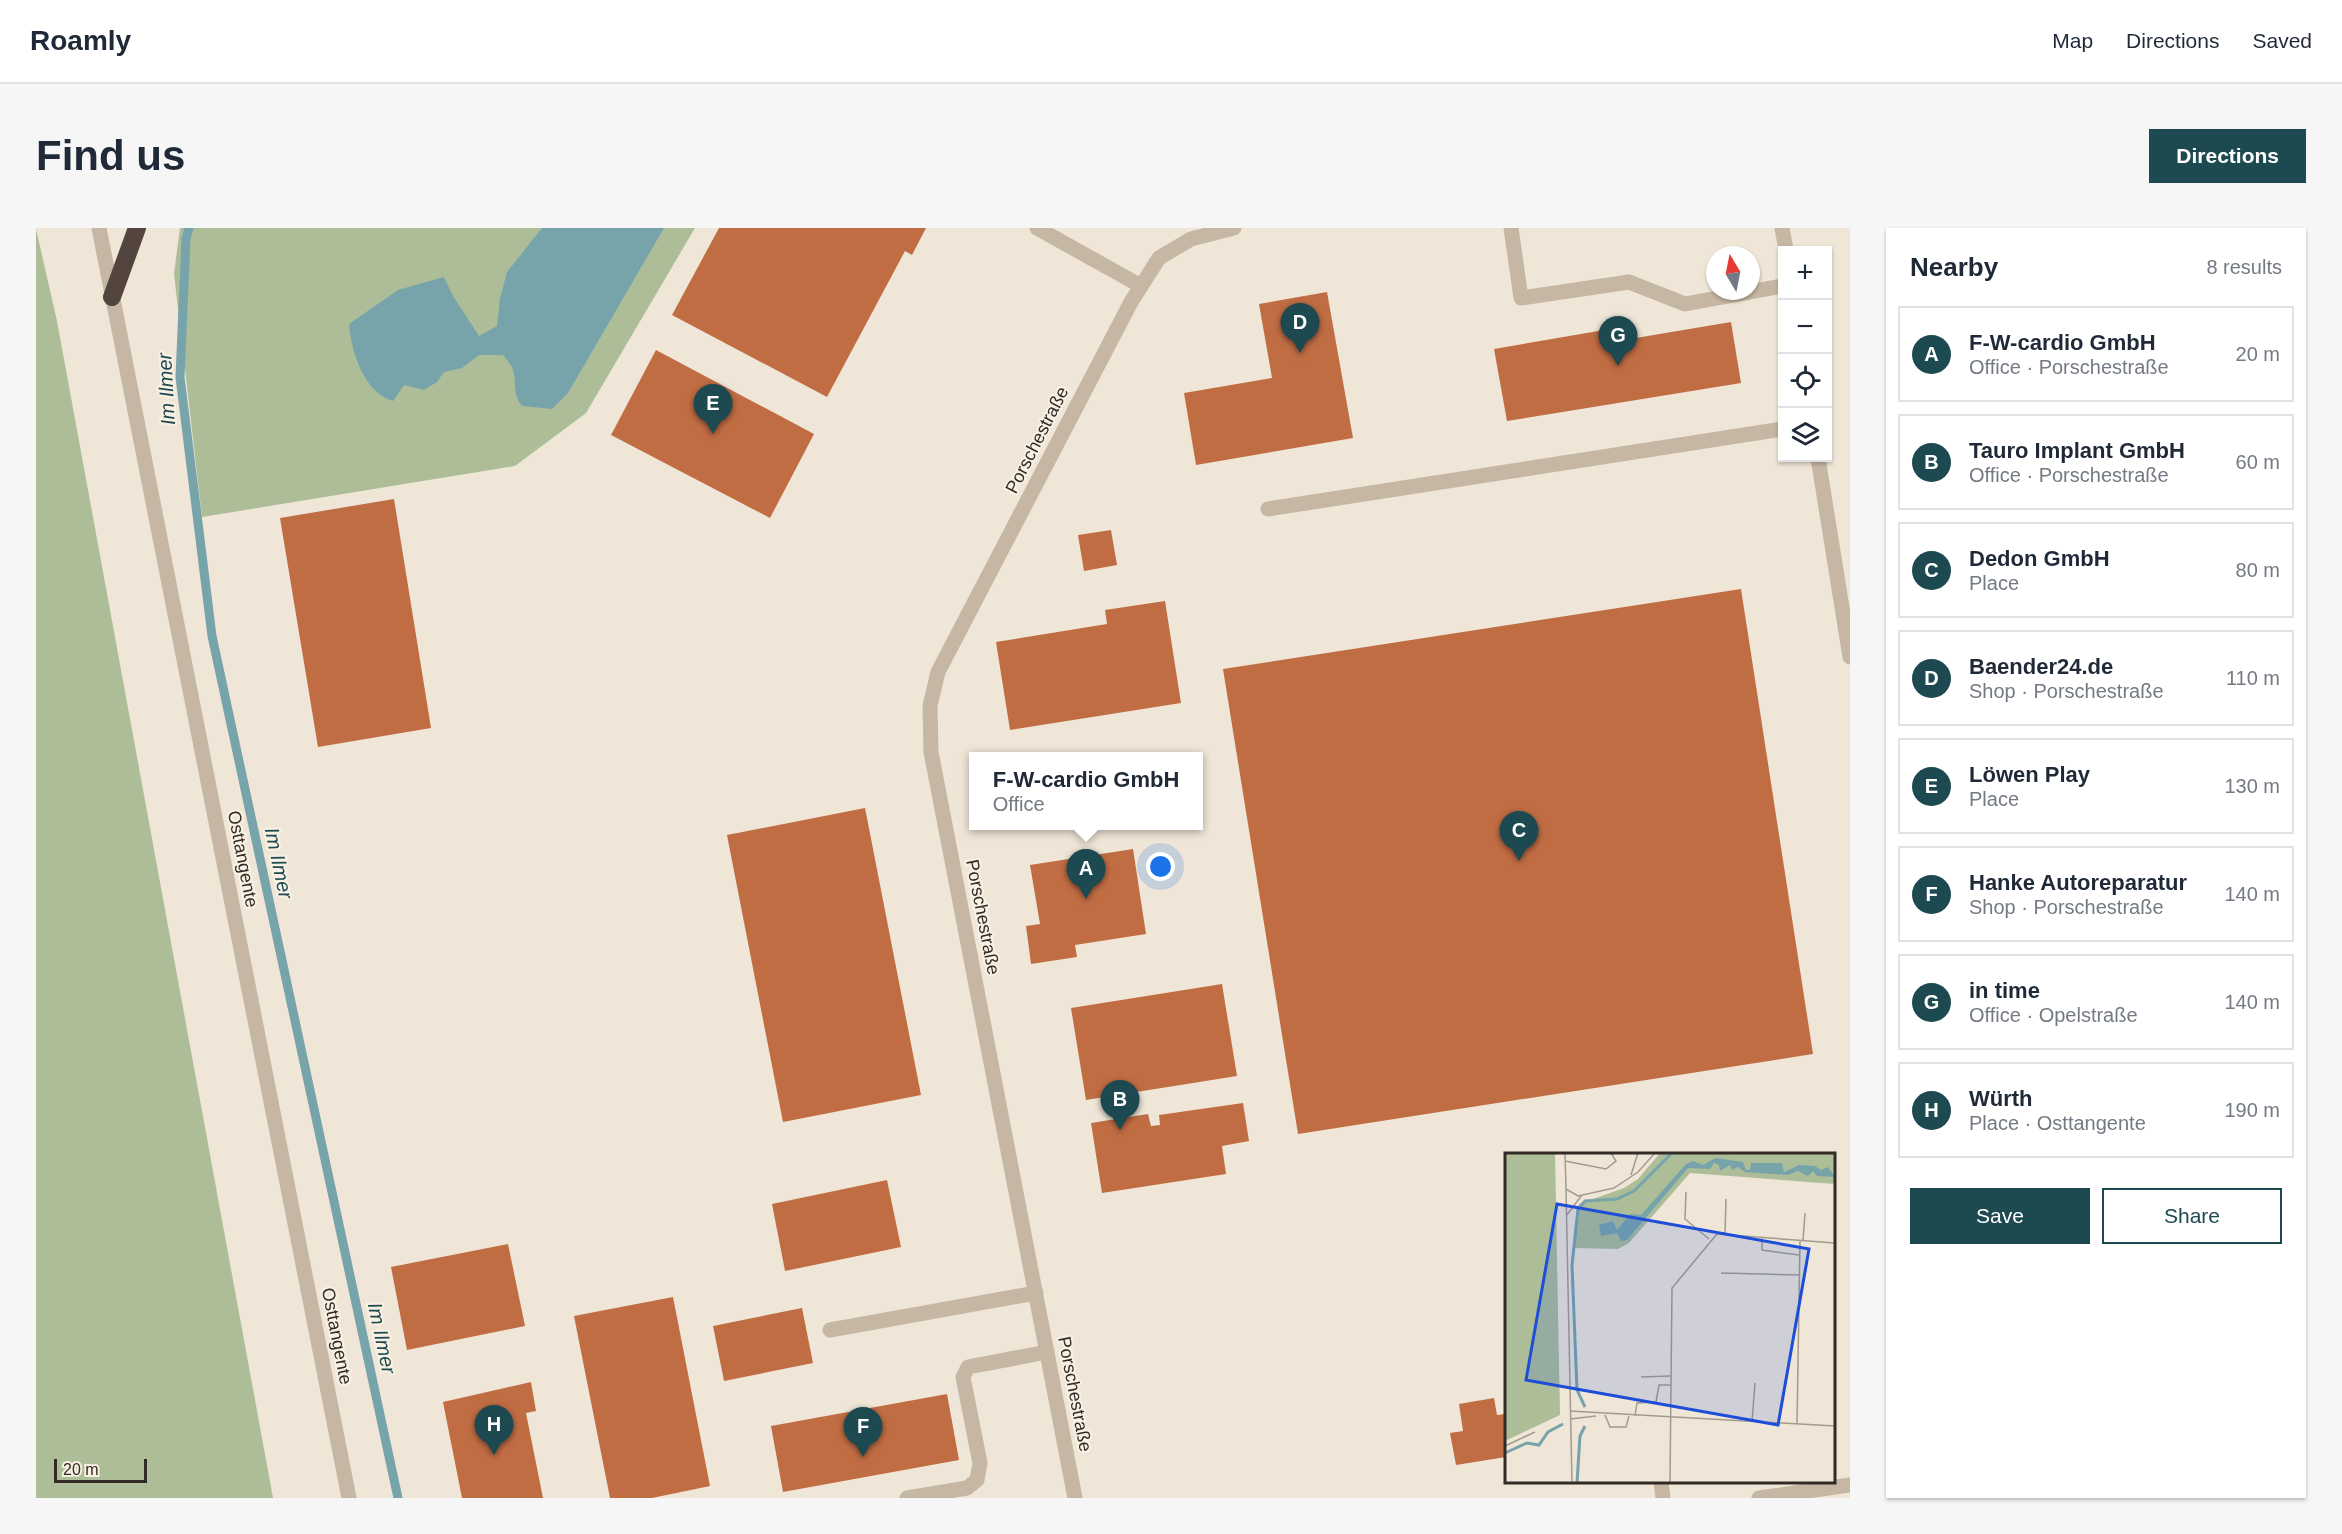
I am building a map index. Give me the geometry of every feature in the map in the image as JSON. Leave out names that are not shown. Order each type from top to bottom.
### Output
[{"type":"highway","points":[[112,297],[137,228]]},
{"type":"street","name":"Osttangente","points":[[99,228],[349,1498]]},
{"type":"street","points":[[1037,228],[1141,286]]},
{"type":"street","name":"Porschestraße","points":[[1075,1498],[931,752],[930,706],[938,672],[1141,286],[1160,258],[1191,239],[1234,228]]},
{"type":"street","points":[[1511,228],[1521,298],[1629,282],[1685,304],[1778,287]]},
{"type":"street","points":[[1782,228],[1785,246]]},
{"type":"street","points":[[1268,509],[1778,430]]},
{"type":"street","points":[[1819,462],[1850,657]]},
{"type":"street","points":[[830,1330],[1036,1293]]},
{"type":"street","points":[[907,1498],[967,1488],[977,1480],[980,1463],[963,1377],[968,1367],[1047,1352]]},
{"type":"street","points":[[1661,1483],[1663,1498]]},
{"type":"street","points":[[1759,1498],[1850,1485]]},
{"type":"green space","points":[[180,228],[695,228],[586,413],[515,466],[202,517],[174,274]]},
{"type":"green space","points":[[36,229],[57,321],[273,1498],[36,1498]]},
{"type":"water","points":[[542,228],[664,228],[568,393],[552,409],[522,406],[517,396],[512,367],[503,355],[479,355],[462,368],[444,372],[437,382],[424,390],[404,385],[393,401],[383,397],[374,389],[356,358],[349,324],[398,290],[444,277],[453,296],[479,336],[497,326],[500,298],[507,272]]},
{"type":"building","points":[[719,228],[926,228],[912,255],[905,251],[827,397],[672,315]]},
{"type":"building","points":[[1327,292],[1353,438],[1196,465],[1184,393],[1272,378],[1259,304]]},
{"type":"building","points":[[1731,322],[1741,383],[1507,421],[1494,349],[1610,329],[1612,342]]},
{"type":"building","points":[[656,350],[814,434],[770,518],[611,435]]},
{"type":"building","points":[[394,499],[431,728],[318,747],[280,518]]},
{"type":"building","points":[[1111,530],[1117,565],[1084,571],[1078,535]]},
{"type":"building","points":[[1741,589],[1813,1054],[1298,1134],[1223,669]]},
{"type":"building","points":[[1165,601],[1181,703],[1010,730],[996,642],[1107,624],[1105,610]]},
{"type":"building","points":[[865,808],[921,1095],[783,1122],[727,835]]},
{"type":"building","points":[[1133,849],[1146,934],[1075,945],[1077,957],[1031,964],[1026,926],[1040,924],[1030,865]]},
{"type":"building","points":[[1222,984],[1237,1076],[1086,1100],[1071,1008]]},
{"type":"building","points":[[1243,1103],[1249,1141],[1222,1146],[1226,1174],[1102,1193],[1091,1123],[1148,1114],[1151,1126],[1160,1125],[1159,1115]]},
{"type":"building","points":[[887,1180],[901,1247],[785,1271],[772,1204]]},
{"type":"building","points":[[508,1244],[525,1326],[407,1350],[391,1267]]},
{"type":"building","points":[[673,1297],[710,1486],[652,1498],[610,1498],[574,1316]]},
{"type":"building","points":[[802,1308],[813,1363],[724,1381],[713,1326]]},
{"type":"building","points":[[531,1382],[536,1411],[526,1413],[543,1498],[462,1498],[443,1402]]},
{"type":"building","points":[[947,1394],[959,1460],[783,1492],[771,1426]]},
{"type":"building","points":[[1494,1398],[1497,1415],[1505,1414],[1505,1457],[1456,1465],[1450,1433],[1463,1431],[1459,1404]]},
{"type":"waterway","name":"Im Ilmer","points":[[189,228],[186,239],[180,377],[212,636],[398,1498]]},
{"type":"place","name":"Baender24.de","points":[[1300,353]]},
{"type":"place","name":"in time","points":[[1618,366]]},
{"type":"place","name":"Löwen Play","points":[[713,434]]},
{"type":"place","name":"Dedon GmbH","points":[[1519,861]]},
{"type":"place","name":"F-W-cardio GmbH","points":[[1086,899]]},
{"type":"place","name":"Tauro Implant GmbH","points":[[1120,1130]]},
{"type":"place","name":"Würth","points":[[494,1455]]},
{"type":"place","name":"Hanke Autoreparatur","points":[[863,1457]]}]
